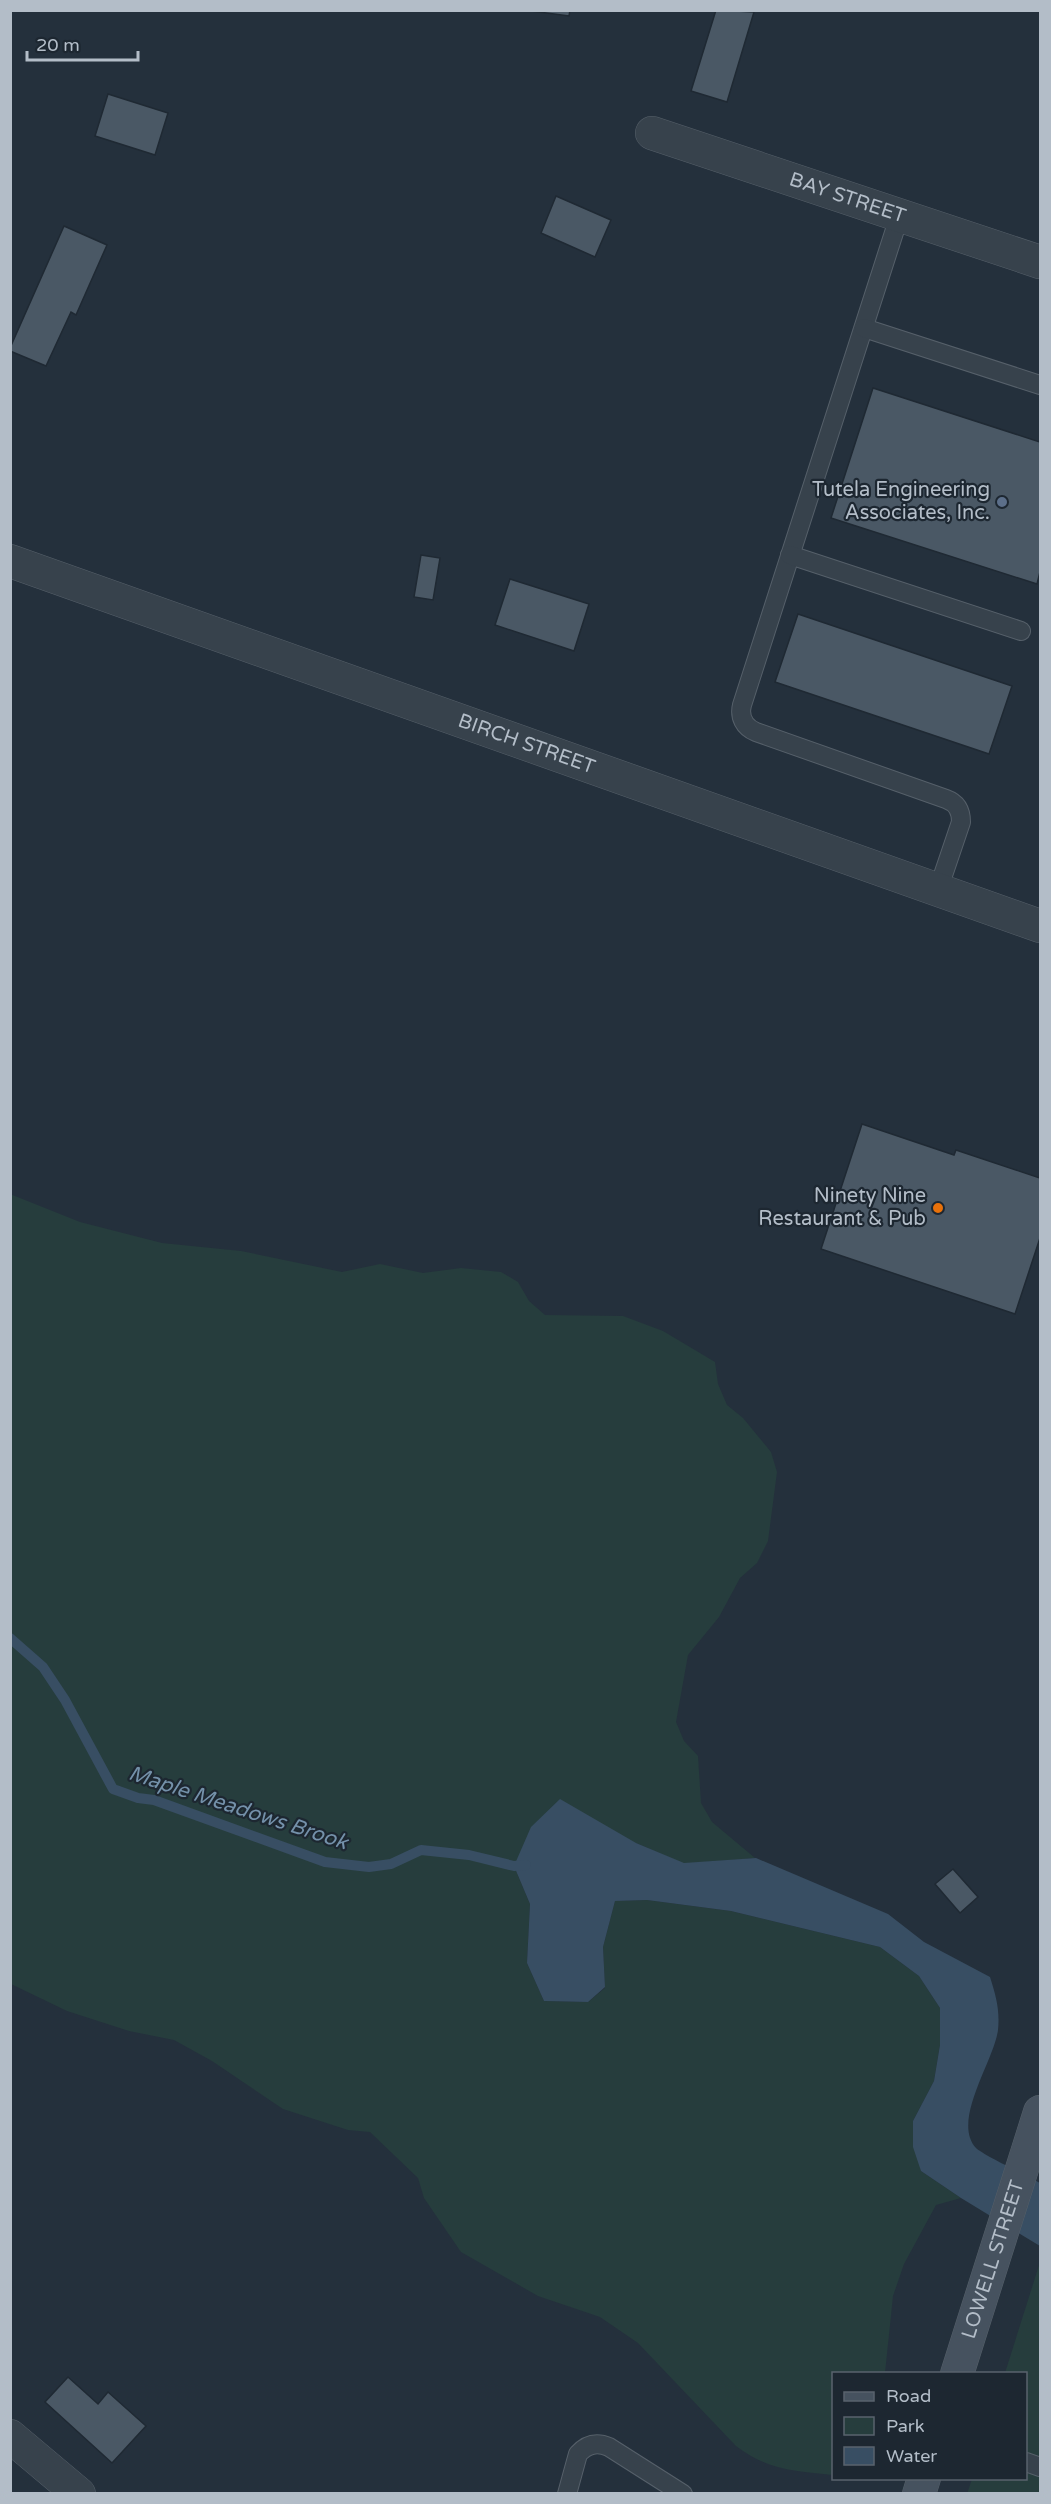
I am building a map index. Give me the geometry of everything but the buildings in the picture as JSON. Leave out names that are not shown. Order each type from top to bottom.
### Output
[{"type":"main road","name":"LOWELL STREET","points":[[957,2372],[1041,2112]]},
{"type":"street","name":"BAY STREET","points":[[652,134],[1041,262]]},
{"type":"street","name":"BIRCH STREET","points":[[10,561],[1041,926]]},
{"type":"street","points":[[10,2436],[80,2493]]},
{"type":"lane","points":[[900,214],[741,714],[744,724],[756,732],[955,804],[960,812],[961,822],[938,890]]},
{"type":"lane","points":[[864,328],[1041,385]]},
{"type":"lane","points":[[790,555],[1021,631]]},
{"type":"lane","points":[[567,2493],[578,2454],[583,2449],[596,2444],[609,2447],[683,2493]]},
{"type":"green space","points":[[10,1194],[80,1222],[162,1243],[241,1251],[342,1272],[380,1264],[423,1273],[461,1268],[501,1272],[518,1282],[529,1301],[545,1315],[623,1316],[663,1331],[715,1362],[718,1384],[727,1405],[743,1418],[771,1452],[777,1472],[768,1541],[757,1563],[740,1578],[719,1617],[688,1655],[676,1722],[684,1741],[698,1756],[701,1803],[712,1822],[755,1858],[684,1864],[636,1843],[514,1866],[530,1904],[527,1963],[544,2001],[588,2002],[605,1988],[603,1947],[615,1901],[647,1900],[731,1911],[880,1947],[919,1976],[940,2008],[940,2045],[934,2081],[913,2121],[921,2171],[961,2198],[936,2205],[904,2264],[893,2296],[885,2372],[832,2372],[832,2475],[782,2468],[759,2460],[736,2446],[638,2343],[600,2317],[538,2296],[461,2252],[424,2198],[418,2178],[370,2132],[348,2130],[283,2109],[212,2061],[174,2040],[129,2031],[67,2011],[11,1984]]},
{"type":"green space","points":[[1040,2262],[1040,2493],[967,2494],[972,2480],[1027,2480],[1027,2372],[1005,2372]]},
{"type":"water","points":[[560,1799],[636,1843],[684,1863],[756,1858],[888,1914],[924,1942],[990,1977],[997,2003],[998,2030],[971,2107],[968,2123],[970,2136],[980,2151],[1040,2183],[1040,2246],[921,2171],[913,2147],[913,2121],[934,2081],[940,2045],[940,2008],[919,1976],[880,1947],[731,1911],[647,1900],[615,1901],[603,1947],[605,1987],[588,2002],[544,2001],[527,1963],[530,1904],[514,1866],[531,1827]]},
{"type":"waterway","name":"Maple Meadows Brook","points":[[10,1638],[43,1667],[65,1700],[113,1789],[138,1798],[154,1800],[325,1862],[369,1867],[391,1864],[421,1850],[469,1855],[514,1866],[526,1865]]},
{"type":"place","name":"Tutela Engineering Associates, Inc.","points":[[1002,502]]},
{"type":"place","name":"Ninety Nine Restaurant & Pub","points":[[938,1208]]}]
